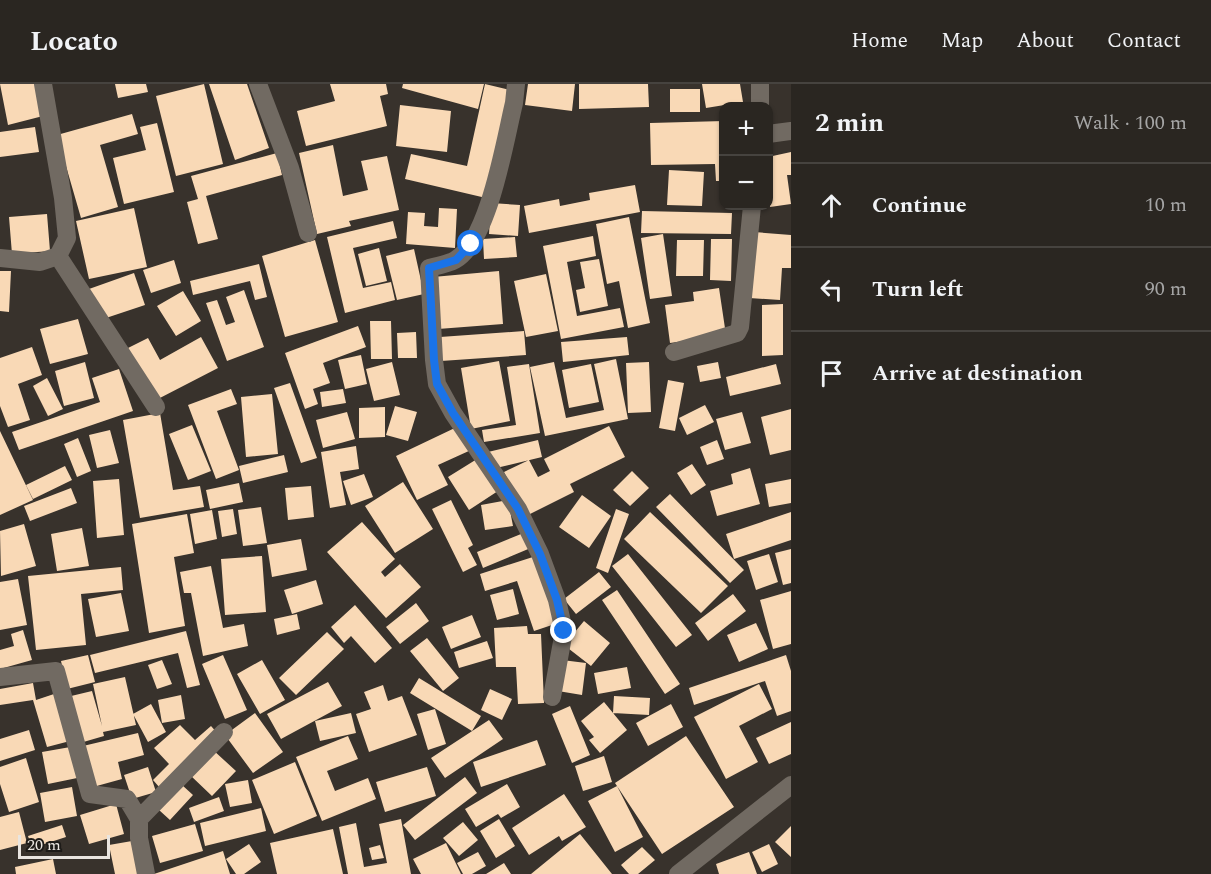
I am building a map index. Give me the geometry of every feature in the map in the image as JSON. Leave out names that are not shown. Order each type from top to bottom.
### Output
[{"type":"street","points":[[0,258],[40,262],[58,256],[67,238],[43,84]]},
{"type":"street","points":[[258,84],[290,168],[308,233]]},
{"type":"street","points":[[516,84],[514,103],[486,215],[471,244],[456,260],[429,268],[434,360],[437,384],[453,413],[518,509],[540,554],[557,600],[564,631],[552,697]]},
{"type":"street","points":[[760,84],[760,102]]},
{"type":"street","points":[[773,133],[791,131]]},
{"type":"street","points":[[674,352],[737,333],[740,327],[752,210]]},
{"type":"street","points":[[58,256],[156,406]]},
{"type":"street","points":[[0,677],[56,670],[90,794],[127,800],[139,819],[139,838],[146,874]]},
{"type":"street","points":[[139,819],[224,732]]},
{"type":"street","points":[[678,874],[791,785]]},
{"type":"building","points":[[0,84],[36,84],[43,116],[8,125]]},
{"type":"building","points":[[115,84],[146,84],[148,92],[118,98]]},
{"type":"building","points":[[204,84],[223,164],[176,176],[156,96]]},
{"type":"building","points":[[209,84],[247,84],[269,148],[235,160]]},
{"type":"building","points":[[330,84],[386,84],[388,94],[380,96],[387,126],[306,146],[297,111],[335,101]]},
{"type":"building","points":[[403,84],[484,84],[478,109],[402,88]]},
{"type":"building","points":[[485,84],[510,90],[486,198],[405,179],[411,154],[467,166]]},
{"type":"building","points":[[528,84],[575,84],[572,111],[525,105]]},
{"type":"building","points":[[579,84],[648,84],[649,107],[579,109]]},
{"type":"building","points":[[702,84],[740,84],[743,102],[719,102],[719,106],[706,108]]},
{"type":"building","points":[[670,89],[700,89],[700,112],[670,112]]},
{"type":"building","points":[[400,105],[451,111],[447,152],[396,146]]},
{"type":"building","points":[[132,114],[138,134],[100,145],[118,207],[81,218],[57,135]]},
{"type":"building","points":[[719,121],[719,181],[716,181],[715,164],[651,165],[650,123]]},
{"type":"building","points":[[157,123],[174,192],[124,204],[113,158],[146,150],[140,127]]},
{"type":"building","points":[[35,127],[39,152],[0,157],[0,132]]},
{"type":"building","points":[[333,145],[343,196],[368,190],[361,161],[387,156],[399,210],[349,221],[351,226],[317,234],[299,153]]},
{"type":"building","points":[[791,152],[791,175],[787,175],[791,204],[773,207],[773,156]]},
{"type":"building","points":[[277,153],[282,175],[206,196],[218,239],[198,244],[187,202],[198,199],[191,176]]},
{"type":"building","points":[[669,170],[704,172],[702,206],[667,205]]},
{"type":"building","points":[[635,185],[640,212],[529,233],[524,206],[559,199],[560,206],[590,200],[589,193]]},
{"type":"building","points":[[491,203],[520,205],[518,236],[489,234]]},
{"type":"building","points":[[134,208],[147,267],[89,279],[76,221]]},
{"type":"building","points":[[439,208],[457,209],[455,248],[406,244],[408,212],[425,213],[424,226],[438,227]]},
{"type":"building","points":[[642,211],[732,213],[731,234],[641,233]]},
{"type":"building","points":[[47,214],[50,251],[12,254],[9,217]]},
{"type":"building","points":[[629,217],[650,323],[628,328],[619,281],[607,284],[596,224]]},
{"type":"building","points":[[393,221],[397,238],[353,248],[363,288],[391,282],[395,300],[345,313],[327,237]]},
{"type":"building","points":[[754,232],[791,235],[791,268],[782,268],[780,300],[749,298]]},
{"type":"building","points":[[663,234],[672,296],[650,299],[641,238]]},
{"type":"building","points":[[593,236],[596,256],[567,262],[577,316],[620,308],[624,327],[561,339],[543,246]]},
{"type":"building","points":[[515,237],[517,257],[484,259],[483,239]]},
{"type":"building","points":[[711,239],[732,239],[731,281],[710,280]]},
{"type":"building","points":[[315,240],[338,322],[285,337],[262,256]]},
{"type":"building","points":[[677,240],[704,240],[703,276],[676,276]]},
{"type":"building","points":[[379,248],[387,281],[366,286],[358,254]]},
{"type":"building","points":[[414,249],[424,294],[397,300],[386,256]]},
{"type":"building","points":[[599,259],[608,306],[580,312],[576,290],[585,288],[580,262]]},
{"type":"building","points":[[174,260],[181,283],[151,293],[143,270]]},
{"type":"building","points":[[259,264],[267,297],[255,300],[250,281],[193,295],[190,281]]},
{"type":"building","points":[[0,271],[11,271],[9,312],[0,311]]},
{"type":"building","points":[[499,271],[503,324],[438,329],[433,277]]},
{"type":"building","points":[[134,273],[145,305],[100,320],[89,289]]},
{"type":"building","points":[[546,274],[558,331],[526,337],[514,281]]},
{"type":"building","points":[[719,288],[726,335],[670,343],[665,305],[694,301],[693,292]]},
{"type":"building","points":[[244,290],[264,347],[227,361],[206,303],[217,300],[226,325],[235,322],[226,297]]},
{"type":"building","points":[[183,291],[201,321],[176,336],[157,306]]},
{"type":"building","points":[[783,304],[783,355],[762,356],[762,305]]},
{"type":"building","points":[[78,319],[88,354],[50,364],[40,329]]},
{"type":"building","points":[[370,321],[391,321],[392,359],[371,359]]},
{"type":"building","points":[[358,326],[366,347],[323,363],[330,383],[313,389],[318,404],[305,409],[285,353]]},
{"type":"building","points":[[524,331],[526,355],[441,361],[440,337]]},
{"type":"building","points":[[416,332],[417,358],[398,358],[397,333]]},
{"type":"building","points":[[201,337],[218,368],[156,400],[128,348],[148,338],[160,360]]},
{"type":"building","points":[[627,337],[629,355],[563,362],[561,342]]},
{"type":"building","points":[[32,347],[42,375],[18,384],[30,420],[8,427],[0,406],[0,358]]},
{"type":"building","points":[[361,355],[367,384],[345,389],[338,360]]},
{"type":"building","points":[[616,359],[628,419],[545,436],[530,367],[554,362],[566,418],[604,410],[594,364]]},
{"type":"building","points":[[499,361],[510,421],[471,429],[461,368]]},
{"type":"building","points":[[85,362],[94,398],[64,406],[55,371]]},
{"type":"building","points":[[392,362],[400,395],[374,401],[366,369]]},
{"type":"building","points":[[649,362],[651,412],[628,413],[626,363]]},
{"type":"building","points":[[718,362],[721,378],[700,382],[697,366]]},
{"type":"building","points":[[529,364],[540,433],[484,442],[482,430],[516,425],[507,367]]},
{"type":"building","points":[[591,364],[599,402],[569,408],[562,370]]},
{"type":"building","points":[[776,364],[781,384],[730,396],[726,377]]},
{"type":"building","points":[[119,369],[133,411],[19,450],[12,432],[100,402],[92,378]]},
{"type":"building","points":[[47,378],[63,409],[48,416],[33,386]]},
{"type":"building","points":[[668,380],[684,383],[675,431],[659,428]]},
{"type":"building","points":[[290,383],[317,458],[301,463],[274,388]]},
{"type":"building","points":[[231,389],[237,404],[217,411],[239,470],[216,479],[188,405]]},
{"type":"building","points":[[343,389],[346,403],[322,407],[320,392]]},
{"type":"building","points":[[272,394],[278,454],[246,457],[241,397]]},
{"type":"building","points":[[705,405],[714,422],[687,435],[679,418]]},
{"type":"building","points":[[395,406],[417,412],[408,441],[386,435]]},
{"type":"building","points":[[385,407],[385,437],[359,438],[359,408]]},
{"type":"building","points":[[791,409],[791,450],[770,455],[761,417]]},
{"type":"building","points":[[347,412],[355,439],[323,448],[316,420]]},
{"type":"building","points":[[742,412],[751,443],[725,450],[716,419]]},
{"type":"building","points":[[160,413],[173,490],[200,486],[204,507],[140,518],[123,420]]},
{"type":"building","points":[[192,425],[211,471],[188,480],[169,434]]},
{"type":"building","points":[[459,426],[471,450],[438,465],[448,485],[417,500],[396,456]]},
{"type":"building","points":[[609,426],[625,457],[570,484],[574,492],[526,516],[504,472],[529,460],[538,477],[550,471],[544,459]]},
{"type":"building","points":[[110,430],[119,463],[97,468],[89,435]]},
{"type":"building","points":[[0,431],[33,500],[0,515]]},
{"type":"building","points":[[78,438],[91,471],[77,477],[64,444]]},
{"type":"building","points":[[538,440],[542,457],[492,469],[488,452]]},
{"type":"building","points":[[717,440],[724,459],[707,465],[700,447]]},
{"type":"building","points":[[356,446],[359,469],[340,472],[346,505],[330,508],[321,452]]},
{"type":"building","points":[[284,455],[288,472],[243,483],[239,466]]},
{"type":"building","points":[[477,459],[498,491],[469,510],[448,477]]},
{"type":"building","points":[[692,464],[706,485],[691,495],[677,473]]},
{"type":"building","points":[[65,466],[72,480],[33,499],[26,485]]},
{"type":"building","points":[[750,468],[760,504],[717,516],[710,491],[733,484],[731,474]]},
{"type":"building","points":[[632,471],[649,488],[630,506],[613,490]]},
{"type":"building","points":[[364,474],[373,497],[351,505],[343,481]]},
{"type":"building","points":[[119,479],[124,535],[97,538],[93,481]]},
{"type":"building","points":[[791,479],[791,503],[769,507],[765,484]]},
{"type":"building","points":[[403,482],[433,529],[395,553],[365,506]]},
{"type":"building","points":[[239,483],[243,502],[210,509],[206,490]]},
{"type":"building","points":[[311,486],[314,517],[288,520],[285,488]]},
{"type":"building","points":[[71,488],[77,503],[30,521],[24,506]]},
{"type":"building","points":[[670,494],[744,570],[730,583],[656,507]]},
{"type":"building","points":[[582,495],[611,516],[589,548],[559,527]]},
{"type":"building","points":[[451,500],[473,545],[468,548],[477,565],[463,572],[432,509]]},
{"type":"building","points":[[508,500],[513,526],[485,530],[481,505]]},
{"type":"building","points":[[261,507],[267,543],[243,546],[238,510]]},
{"type":"building","points":[[233,509],[237,534],[222,537],[218,511]]},
{"type":"building","points":[[616,509],[629,514],[608,573],[596,568]]},
{"type":"building","points":[[212,510],[217,539],[195,544],[190,514]]},
{"type":"building","points":[[650,512],[728,586],[701,613],[624,539]]},
{"type":"building","points":[[791,512],[791,540],[734,559],[726,534]]},
{"type":"building","points":[[187,514],[194,553],[174,557],[185,626],[149,633],[132,524]]},
{"type":"building","points":[[362,522],[395,559],[381,572],[385,577],[400,564],[421,587],[386,618],[327,552]]},
{"type":"building","points":[[24,524],[36,566],[1,576],[0,531]]},
{"type":"building","points":[[82,528],[89,566],[57,571],[51,534]]},
{"type":"building","points":[[526,532],[533,547],[483,568],[477,552]]},
{"type":"building","points":[[301,539],[307,570],[272,577],[267,545]]},
{"type":"building","points":[[791,549],[791,583],[783,585],[775,553]]},
{"type":"building","points":[[628,554],[692,635],[676,647],[612,566]]},
{"type":"building","points":[[769,554],[778,582],[756,590],[747,561]]},
{"type":"building","points":[[262,556],[266,612],[225,615],[221,559]]},
{"type":"building","points":[[536,556],[558,623],[534,631],[517,581],[485,591],[480,574]]},
{"type":"building","points":[[211,566],[223,628],[244,624],[248,646],[203,656],[191,593],[184,593],[180,572]]},
{"type":"building","points":[[121,567],[123,590],[81,594],[86,645],[36,650],[28,576]]},
{"type":"building","points":[[599,572],[611,587],[576,614],[564,599]]},
{"type":"building","points":[[18,579],[27,625],[0,630],[0,582]]},
{"type":"building","points":[[316,580],[323,604],[292,614],[284,590]]},
{"type":"building","points":[[513,589],[519,614],[497,620],[490,595]]},
{"type":"building","points":[[617,590],[680,684],[665,694],[602,600]]},
{"type":"building","points":[[791,591],[791,644],[773,649],[760,600]]},
{"type":"building","points":[[121,593],[129,631],[96,637],[88,599]]},
{"type":"building","points":[[733,594],[746,611],[708,641],[695,623]]},
{"type":"building","points":[[416,603],[429,621],[400,644],[386,627]]},
{"type":"building","points":[[355,605],[392,648],[375,663],[351,636],[344,643],[331,627]]},
{"type":"building","points":[[297,614],[300,629],[277,635],[274,619]]},
{"type":"building","points":[[472,615],[481,637],[451,649],[442,627]]},
{"type":"building","points":[[584,621],[610,643],[591,666],[564,645]]},
{"type":"building","points":[[756,623],[768,649],[739,662],[727,635]]},
{"type":"building","points":[[527,626],[528,634],[541,634],[544,703],[518,704],[516,667],[496,667],[494,628]]},
{"type":"building","points":[[23,630],[32,660],[0,669],[0,650],[14,646],[11,634]]},
{"type":"building","points":[[186,631],[200,685],[187,688],[178,653],[95,673],[90,655]]},
{"type":"building","points":[[327,632],[344,649],[296,695],[279,678]]},
{"type":"building","points":[[427,638],[459,678],[443,691],[410,651]]},
{"type":"building","points":[[487,641],[493,658],[459,668],[454,652]]},
{"type":"building","points":[[88,655],[95,682],[67,689],[61,661]]},
{"type":"building","points":[[223,655],[247,710],[225,719],[202,664]]},
{"type":"building","points":[[786,655],[791,671],[791,711],[777,716],[765,681],[694,705],[689,688]]},
{"type":"building","points":[[162,660],[172,684],[157,689],[148,665]]},
{"type":"building","points":[[262,660],[285,700],[260,714],[237,674]]},
{"type":"building","points":[[562,660],[586,663],[582,695],[558,691]]},
{"type":"building","points":[[627,667],[631,688],[598,694],[594,673]]},
{"type":"building","points":[[125,677],[136,725],[103,732],[104,736],[80,743],[67,697],[92,691],[102,726],[93,684]]},
{"type":"building","points":[[419,678],[481,716],[472,731],[410,693]]},
{"type":"building","points":[[328,682],[342,706],[281,739],[267,714]]},
{"type":"building","points":[[33,683],[36,700],[57,693],[70,741],[47,747],[33,700],[0,705],[0,689]]},
{"type":"building","points":[[759,684],[772,709],[739,726],[758,762],[726,779],[694,717]]},
{"type":"building","points":[[383,685],[388,701],[402,696],[417,735],[369,752],[356,714],[371,709],[364,692]]},
{"type":"building","points":[[490,689],[512,699],[502,720],[481,710]]},
{"type":"building","points":[[181,695],[185,719],[162,723],[158,700]]},
{"type":"building","points":[[614,696],[650,698],[649,715],[613,713]]},
{"type":"building","points":[[604,702],[627,730],[600,753],[589,740],[594,737],[581,721]]},
{"type":"building","points":[[151,704],[166,732],[148,742],[133,714]]},
{"type":"building","points":[[671,704],[683,727],[648,746],[636,723]]},
{"type":"building","points":[[570,706],[590,755],[572,763],[552,714]]},
{"type":"building","points":[[435,709],[446,744],[428,750],[417,714]]},
{"type":"building","points":[[255,713],[283,752],[253,773],[225,735]]},
{"type":"building","points":[[351,713],[356,733],[320,741],[315,721]]},
{"type":"building","points":[[489,720],[503,739],[445,778],[431,758]]},
{"type":"building","points":[[791,722],[791,754],[769,764],[756,738]]},
{"type":"building","points":[[180,725],[195,740],[211,726],[218,734],[160,788],[153,780],[169,764],[154,748]]},
{"type":"building","points":[[29,730],[35,750],[0,761],[0,739]]},
{"type":"building","points":[[138,733],[144,755],[118,762],[122,779],[93,787],[83,746]]},
{"type":"building","points":[[348,736],[358,759],[327,771],[335,791],[368,778],[376,799],[322,821],[296,757]]},
{"type":"building","points":[[686,736],[734,807],[662,854],[615,783]]},
{"type":"building","points":[[537,740],[546,765],[481,787],[473,762]]},
{"type":"building","points":[[76,746],[82,777],[48,784],[42,752]]},
{"type":"building","points":[[213,750],[236,771],[212,796],[190,775]]},
{"type":"building","points":[[604,756],[612,782],[583,791],[575,766]]},
{"type":"building","points":[[26,758],[39,802],[9,812],[0,784],[0,767]]},
{"type":"building","points":[[295,762],[317,816],[274,834],[252,780]]},
{"type":"building","points":[[148,767],[156,792],[132,799],[124,775]]},
{"type":"building","points":[[427,767],[436,796],[385,812],[376,782]]},
{"type":"building","points":[[465,777],[477,793],[415,840],[403,825]]},
{"type":"building","points":[[248,780],[252,803],[230,807],[225,784]]},
{"type":"building","points":[[507,784],[520,807],[501,818],[498,814],[476,827],[465,809]]},
{"type":"building","points":[[182,785],[193,795],[170,820],[159,810]]},
{"type":"building","points":[[617,786],[643,837],[615,852],[588,801]]},
{"type":"building","points":[[72,787],[77,816],[45,822],[40,793]]},
{"type":"building","points":[[564,794],[586,827],[562,841],[559,836],[529,855],[512,828]]},
{"type":"building","points":[[219,797],[224,811],[194,822],[189,808]]},
{"type":"building","points":[[116,804],[124,834],[89,844],[80,815]]},
{"type":"building","points":[[261,808],[266,831],[205,846],[200,823]]},
{"type":"building","points":[[19,812],[27,843],[0,850],[0,817]]},
{"type":"building","points":[[401,819],[411,874],[348,874],[339,827],[356,823],[364,867],[387,863],[379,824]]},
{"type":"building","points":[[499,819],[515,846],[496,858],[480,831]]},
{"type":"building","points":[[463,822],[478,840],[459,856],[443,838]]},
{"type":"building","points":[[195,824],[203,851],[160,863],[152,836]]},
{"type":"building","points":[[62,825],[66,837],[32,848],[28,836]]},
{"type":"building","points":[[791,826],[791,857],[775,842]]},
{"type":"building","points":[[333,829],[343,874],[277,874],[270,843]]},
{"type":"building","points":[[580,834],[612,874],[531,874]]},
{"type":"building","points":[[132,841],[138,874],[115,874],[109,845]]},
{"type":"building","points":[[446,843],[461,874],[421,874],[413,859]]},
{"type":"building","points":[[249,844],[261,862],[244,874],[236,874],[226,859]]},
{"type":"building","points":[[769,844],[778,864],[762,872],[752,852]]},
{"type":"building","points":[[380,845],[384,858],[372,860],[369,848]]},
{"type":"building","points":[[642,847],[655,860],[638,874],[629,874],[621,865]]},
{"type":"building","points":[[223,851],[230,874],[154,874]]},
{"type":"building","points":[[478,852],[486,866],[472,874],[463,874],[457,863]]},
{"type":"building","points":[[749,852],[757,874],[719,874],[716,864]]},
{"type":"building","points":[[53,859],[56,874],[16,874],[15,867]]},
{"type":"building","points":[[504,863],[511,874],[486,874]]},
{"type":"route","points":[[471,244],[456,260],[429,268],[437,384],[453,413],[518,509],[540,554],[557,600],[564,631]]}]
